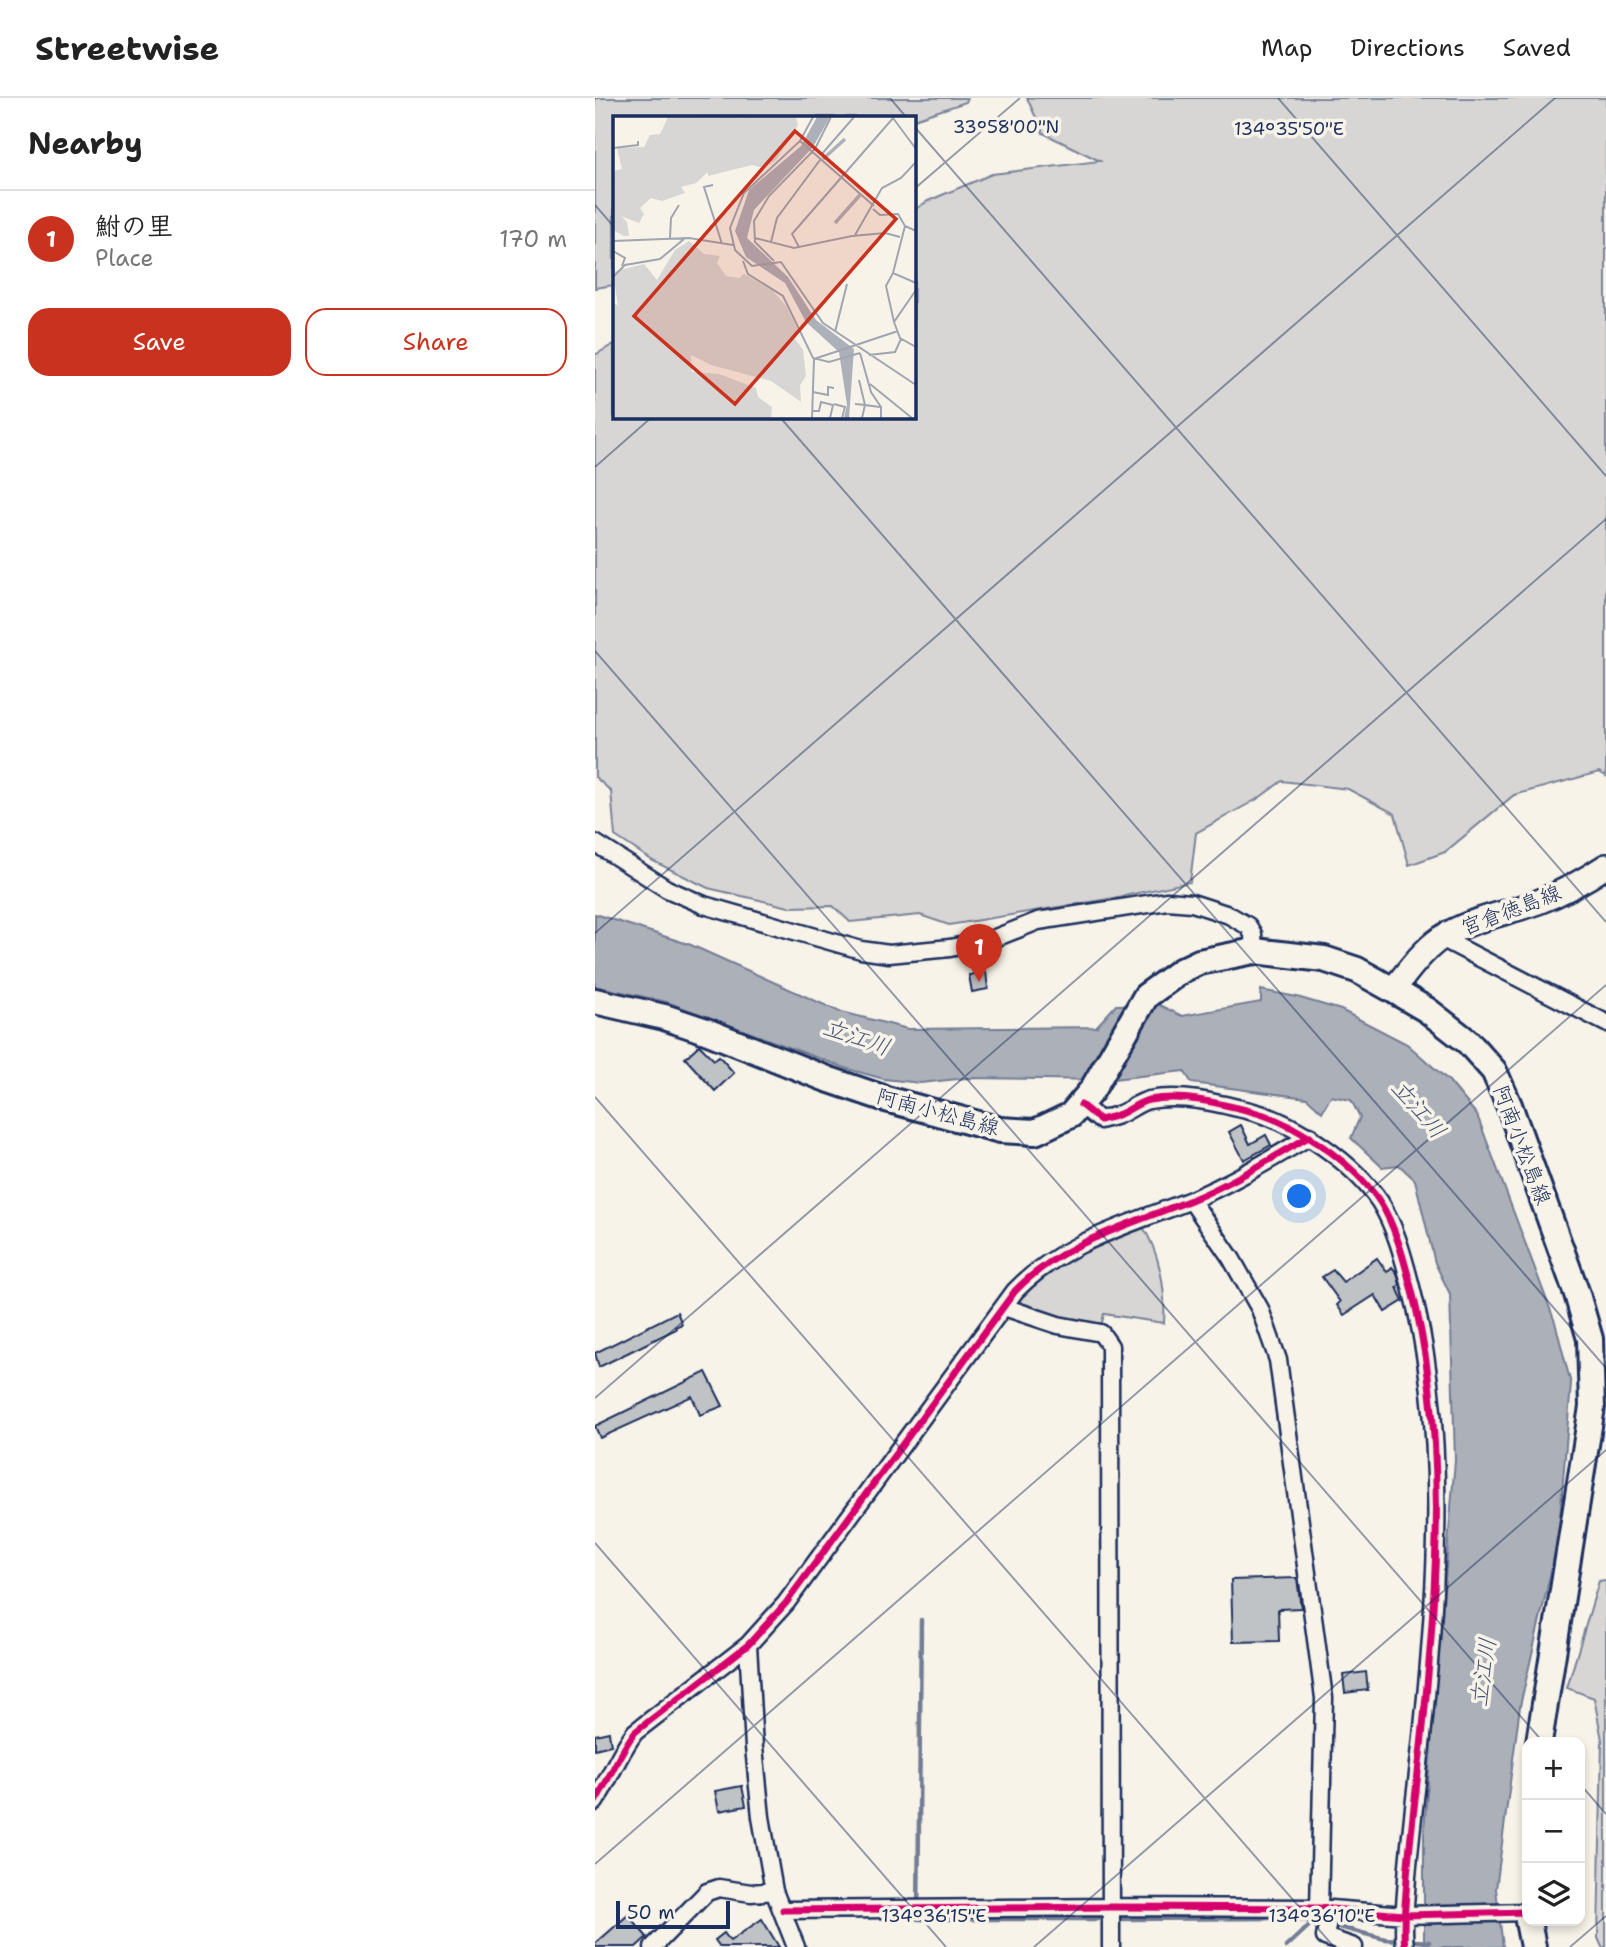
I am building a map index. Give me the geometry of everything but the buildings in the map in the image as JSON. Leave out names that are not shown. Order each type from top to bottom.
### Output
[{"type":"main road","name":"宮倉徳島線","points":[[1393,990],[1427,949],[1441,938],[1459,928],[1538,902],[1568,889],[1606,866]]},
{"type":"main road","name":"阿南小松島線","points":[[595,1001],[664,1017],[886,1099],[1000,1130],[1035,1132],[1071,1115],[1086,1098],[1146,996],[1182,970],[1199,962],[1254,951],[1324,959],[1357,970],[1427,1010],[1468,1042],[1494,1071],[1513,1115],[1564,1257],[1590,1339],[1592,1407],[1540,1737]]},
{"type":"main road","points":[[1529,1926],[1533,1947]]},
{"type":"street","points":[[595,843],[667,889],[704,905],[861,950],[889,954],[950,948],[990,940],[1038,921],[1167,901],[1192,903],[1229,915],[1248,926],[1254,951]]},
{"type":"street","points":[[1441,938],[1606,1023]]},
{"type":"street","points":[[1086,1098],[1100,1119],[1118,1115],[1147,1100],[1180,1098],[1220,1103],[1282,1121],[1310,1136],[1355,1174],[1379,1202],[1392,1229],[1418,1313],[1435,1449],[1436,1524],[1428,1667],[1406,1930]]},
{"type":"street","points":[[595,1802],[609,1780],[621,1750],[635,1732],[748,1645],[786,1603],[1015,1291],[1032,1273],[1058,1256],[1140,1218],[1191,1200],[1227,1183],[1310,1136]]},
{"type":"street","points":[[1191,1200],[1231,1258],[1254,1299],[1278,1360],[1324,1698],[1330,1926],[1354,1947]]},
{"type":"street","points":[[1004,1307],[1058,1325],[1101,1333],[1110,1346],[1111,1947]]},
{"type":"street","points":[[748,1645],[761,1817],[774,1891],[796,1947]]},
{"type":"street","points":[[653,1947],[707,1892],[719,1888],[751,1893],[774,1891]]},
{"type":"street","points":[[783,1910],[1111,1907],[1406,1930],[1519,1913]]},
{"type":"shaded area","points":[[595,98],[968,98],[966,102],[915,119],[915,116],[613,116],[613,285],[595,288]]},
{"type":"shaded area","points":[[1027,98],[1606,98],[1606,776],[1599,772],[1514,795],[1445,852],[1409,865],[1395,814],[1348,789],[1282,781],[1259,798],[1196,833],[1190,882],[1114,898],[949,925],[920,915],[850,922],[833,906],[789,907],[708,888],[653,861],[615,836],[611,791],[595,777],[595,355],[613,345],[613,418],[915,418],[915,209],[928,201],[992,174],[1100,161],[1043,133]]},
{"type":"shaded area","points":[[1141,1224],[1153,1246],[1160,1271],[1164,1323],[1104,1314],[1101,1327],[1062,1321],[1014,1302],[1044,1271]]},
{"type":"shaded area","points":[[1606,1580],[1606,1947],[1602,1947],[1598,1938],[1602,1740],[1594,1698],[1567,1688],[1599,1581]]},
{"type":"water","name":"立江川","points":[[595,914],[691,945],[838,1011],[908,1029],[1096,1027],[1116,1005],[1157,1004],[1182,1016],[1261,1002],[1261,990],[1297,997],[1341,1010],[1407,1044],[1449,1081],[1477,1115],[1555,1322],[1571,1384],[1558,1541],[1520,1706],[1496,1889],[1503,1947],[1424,1947],[1424,1829],[1455,1460],[1450,1294],[1435,1263],[1415,1180],[1399,1165],[1382,1167],[1351,1138],[1360,1117],[1351,1100],[1331,1096],[1322,1112],[1307,1098],[1192,1083],[1184,1071],[1105,1080],[966,1078],[921,1083],[884,1079],[848,1069],[667,1002],[595,986]]},
{"type":"waterway","points":[[921,1620],[918,1919],[1102,1919]]},
{"type":"waterway","points":[[1121,1919],[1288,1918],[1323,1923]]},
{"type":"waterway","points":[[1286,1947],[1314,1921]]},
{"type":"waterway","points":[[1331,1925],[1385,1939],[1429,1942]]},
{"type":"cycle path","points":[[1081,1105],[1100,1120],[1118,1115],[1145,1101],[1162,1098],[1213,1102],[1267,1116],[1304,1134],[1355,1173],[1380,1202],[1394,1231],[1422,1337],[1435,1448],[1436,1504],[1433,1616],[1407,1877],[1405,1947]]},
{"type":"cycle path","points":[[595,1802],[635,1732],[748,1645],[786,1603],[1015,1291],[1034,1274],[1075,1247],[1206,1193],[1310,1136]]},
{"type":"cycle path","points":[[783,1910],[1111,1907],[1319,1908],[1404,1915],[1522,1912]]},
{"type":"place","name":"鮒の里","points":[[979,982]]}]
